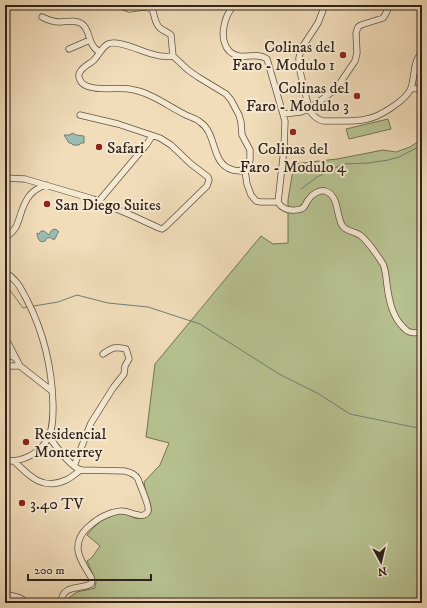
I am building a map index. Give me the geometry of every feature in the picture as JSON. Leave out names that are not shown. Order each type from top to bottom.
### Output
[{"type":"street","points":[[120,5],[130,9],[145,7],[152,9],[158,28],[169,33],[171,36],[173,56],[198,78],[221,90],[231,100],[240,115],[242,135],[250,150],[250,160],[245,171],[249,190],[256,201],[278,202],[284,208],[301,210],[312,195],[322,191],[330,194],[334,198],[341,223],[344,228],[361,236],[384,266],[391,305],[399,323],[410,333],[422,331]]},
{"type":"street","points":[[233,5],[223,27],[226,46],[230,52],[238,56],[260,56],[267,59],[285,121],[284,149],[278,202]]},
{"type":"street","points":[[324,5],[318,23],[301,49],[299,58],[299,67],[309,109],[311,113],[319,120],[367,120],[397,104],[411,89],[417,60],[422,53]]},
{"type":"street","points":[[283,114],[301,112],[309,109],[336,89],[355,61],[357,53],[356,33],[358,27],[382,18],[386,15],[390,5]]},
{"type":"street","points":[[42,17],[55,22],[72,21],[80,23],[85,27],[94,48],[100,52]]},
{"type":"street","points":[[69,50],[90,40]]},
{"type":"street","points":[[173,56],[166,57],[152,54],[113,42],[106,45],[94,60],[80,72],[79,77],[82,84],[85,86],[129,89],[148,94],[200,122],[210,133],[219,160],[225,166],[233,170],[245,171]]},
{"type":"street","points":[[411,89],[422,88]]},
{"type":"street","points":[[5,178],[25,179],[99,201],[162,229],[166,227],[207,186],[209,180],[208,177],[191,164],[171,145],[160,138],[118,124],[80,115]]},
{"type":"street","points":[[99,201],[152,136]]},
{"type":"street","points":[[5,238],[16,227],[22,208],[29,195],[33,191],[46,185]]},
{"type":"street","points":[[5,272],[18,284],[38,325],[47,353],[52,381],[53,412],[49,437],[42,447],[25,458],[14,461],[5,461]]},
{"type":"street","points":[[5,337],[20,366],[52,391]]},
{"type":"street","points":[[74,466],[91,423],[113,388],[124,374],[125,366],[129,359],[126,349],[119,347],[113,347],[103,354]]},
{"type":"street","points":[[5,354],[16,358]]},
{"type":"street","points":[[5,366],[20,366]]},
{"type":"street","points":[[49,437],[74,466],[81,470],[125,471],[135,475],[138,479],[148,508],[148,511],[144,515],[140,516],[122,511],[108,514],[94,522],[86,530],[78,541],[78,552],[91,577],[91,584],[88,586],[76,587],[65,592],[61,599],[61,603]]},
{"type":"street","points":[[14,461],[28,476],[43,483],[56,484],[67,480],[81,470]]},
{"type":"street","points":[[5,594],[20,598],[28,603]]},
{"type":"green space","points":[[388,119],[391,129],[349,139],[346,129]]},
{"type":"green space","points":[[422,139],[422,603],[64,603],[64,601],[77,592],[95,588],[96,582],[87,561],[93,556],[100,546],[87,535],[95,526],[114,514],[126,514],[135,518],[140,518],[151,512],[144,482],[160,465],[169,443],[146,437],[155,364],[261,236],[273,244],[288,243],[288,200],[294,164],[337,159],[383,150],[396,152],[410,147]]},
{"type":"water","points":[[73,133],[84,136],[84,143],[73,145],[69,143],[64,135]]},
{"type":"water","points":[[54,229],[59,232],[54,240],[47,238],[45,241],[41,242],[39,240],[37,233],[39,234],[41,231],[44,231],[49,235]]},
{"type":"waterway","points":[[301,189],[317,177],[343,164],[368,163],[388,160],[399,157],[422,145]]},
{"type":"waterway","points":[[5,285],[23,308],[27,307]]},
{"type":"waterway","points":[[34,306],[58,302],[77,295],[108,303],[148,307],[200,324],[279,374],[319,394],[350,414],[422,428]]},
{"type":"place","name":"Colinas del Faro - Modulo 1","points":[[343,55]]},
{"type":"place","name":"Colinas del Faro - Modulo 3","points":[[357,96]]},
{"type":"place","name":"Colinas del Faro - Modulo 4","points":[[293,132]]},
{"type":"place","name":"Safari","points":[[99,147]]},
{"type":"place","name":"San Diego Suites","points":[[47,204]]},
{"type":"place","name":"Residencial Monterrey","points":[[26,442]]},
{"type":"place","name":"3.40 TV","points":[[22,503]]}]
